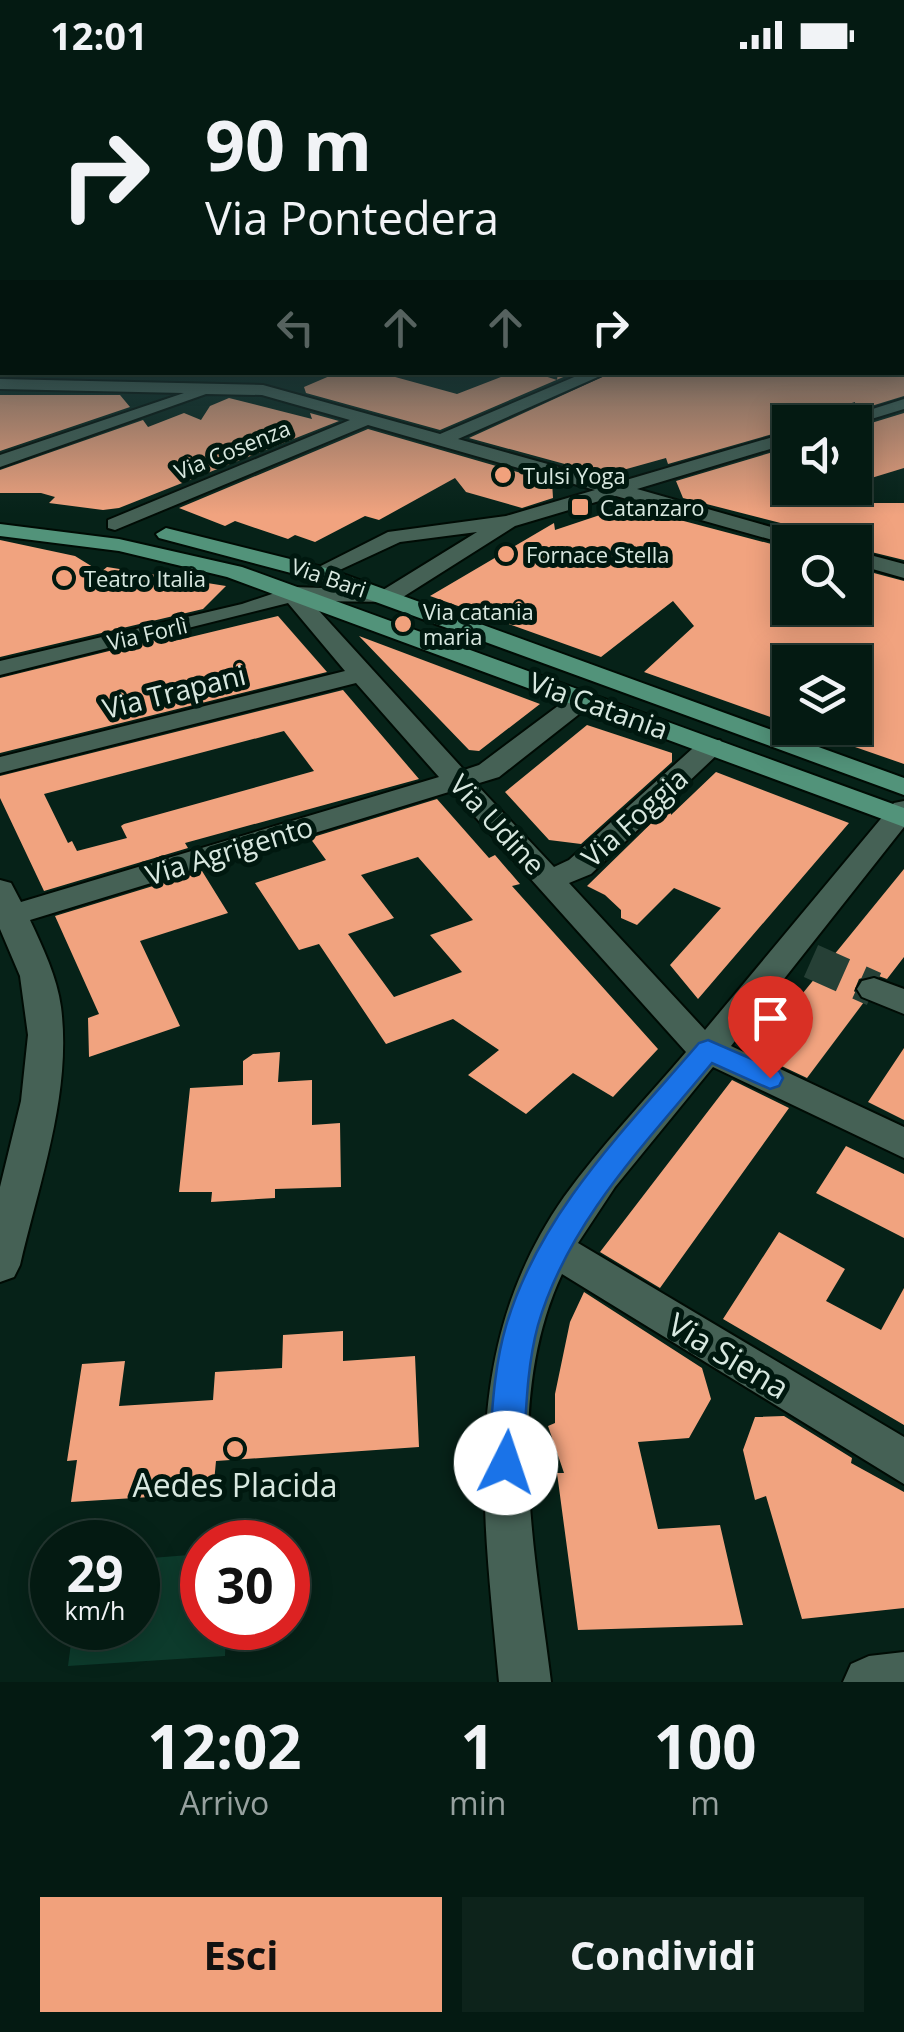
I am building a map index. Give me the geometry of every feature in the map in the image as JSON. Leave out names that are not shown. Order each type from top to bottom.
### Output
[{"type":"main road","name":"Via Bari","points":[[0,511],[115,524],[226,546],[387,597]]},
{"type":"main road","name":"Via Bari","points":[[0,530],[166,554],[234,572],[293,594]]},
{"type":"main road","name":"Via Catania","points":[[293,594],[712,746],[903,807]]},
{"type":"main road","name":"Via Catania","points":[[387,597],[903,807]]},
{"type":"street","points":[[0,460],[254,375]]},
{"type":"street","points":[[441,440],[594,375]]},
{"type":"street","points":[[0,384],[263,390],[772,533]]},
{"type":"street","points":[[160,407],[167,394],[161,386]]},
{"type":"street","points":[[872,413],[904,404]]},
{"type":"street","name":"Via Cosenza","points":[[115,524],[368,419]]},
{"type":"street","points":[[318,573],[395,536],[508,522],[772,442]]},
{"type":"street","points":[[387,597],[508,522]]},
{"type":"street","points":[[872,562],[904,571]]},
{"type":"street","name":"Via Bari","points":[[293,594],[387,597]]},
{"type":"street","name":"Via Forlì","points":[[0,668],[237,612],[293,594]]},
{"type":"street","name":"Via Udine","points":[[293,594],[692,1038],[708,1050],[904,1144]]},
{"type":"street","name":"Via Trapani","points":[[0,765],[362,674]]},
{"type":"street","name":"Via Agrigento","points":[[4,908],[489,771],[583,699]]},
{"type":"street","name":"Via Foggia","points":[[552,880],[580,867],[712,746]]},
{"type":"street","points":[[526,1682],[506,1479],[507,1435],[522,1328],[554,1249],[602,1173],[708,1050],[903,807]]},
{"type":"street","points":[[0,1265],[38,1094],[45,1035],[40,989],[4,908]]},
{"type":"street","name":"Via Siena","points":[[554,1249],[904,1462]]},
{"type":"street","points":[[869,1682],[904,1678]]},
{"type":"green space","points":[[180,1556],[180,1650],[225,1650],[225,1656],[68,1666],[70,1650],[160,1650],[160,1557]]},
{"type":"building","points":[[332,375],[388,375],[457,394],[506,375],[541,375],[557,380],[440,430],[306,393],[304,387]]},
{"type":"building","points":[[606,375],[904,375],[904,396],[872,406],[855,402],[772,405],[772,434],[668,464],[666,458],[605,475],[469,438]]},
{"type":"building","points":[[0,395],[120,395],[130,407],[0,451]]},
{"type":"building","points":[[229,398],[312,419],[310,413],[339,421],[119,508],[103,510],[49,503],[55,497],[41,493],[0,493],[0,470],[143,420],[148,427],[184,413],[201,420],[210,406]]},
{"type":"building","points":[[904,413],[904,468],[872,478],[872,423]]},
{"type":"building","points":[[368,429],[552,482],[553,498],[522,508],[466,492],[455,478],[379,520],[365,516],[315,542],[295,535],[288,539],[235,521],[225,526],[179,508]]},
{"type":"building","points":[[772,452],[772,505],[904,503],[904,560],[872,552],[872,525],[789,525],[683,498],[676,481]]},
{"type":"building","points":[[627,506],[772,544],[772,625],[872,625],[872,573],[904,581],[904,764],[855,747],[872,745],[872,645],[772,645],[772,718],[644,672],[694,626],[673,601],[601,657],[430,596],[554,523],[555,530]]},
{"type":"building","points":[[0,540],[75,556],[101,572],[107,567],[226,586],[203,609],[0,657]]},
{"type":"building","points":[[278,616],[327,672],[0,753],[0,678],[178,634],[170,642]]},
{"type":"building","points":[[359,636],[540,704],[479,751],[469,750]]},
{"type":"building","points":[[343,690],[419,779],[185,843],[188,848],[44,891],[0,798],[0,776]],"holes":[[[284,731],[314,771],[124,824],[121,826],[127,838],[77,851],[72,841],[68,843],[44,794]]]},
{"type":"building","points":[[587,725],[672,753],[672,762],[581,844],[549,840],[505,792]]},
{"type":"building","points":[[716,772],[849,823],[698,999],[670,965],[721,908],[674,888],[637,925],[621,918],[621,910],[605,895],[587,886],[671,804],[671,815]]},
{"type":"building","points":[[437,799],[489,858],[495,855],[520,884],[512,886],[658,1049],[613,1097],[573,1073],[526,1114],[468,1075],[499,1050],[453,1019],[386,1044],[319,944],[299,950],[255,883],[326,860],[310,838]],"holes":[[[418,857],[473,920],[430,935],[462,972],[394,997],[348,934],[394,918],[361,875]]]},
{"type":"building","points":[[904,869],[904,957],[887,979],[873,974],[859,979],[854,991],[864,1002],[807,1078],[754,1053]]},
{"type":"building","points":[[202,871],[228,913],[140,941],[180,1026],[89,1057],[88,1018],[99,1014],[55,916]]},
{"type":"building","points":[[904,1048],[904,1120],[868,1102]]},
{"type":"building","points":[[280,1052],[278,1082],[312,1080],[312,1125],[340,1123],[341,1187],[275,1189],[275,1198],[211,1202],[212,1192],[179,1192],[190,1088],[243,1085],[243,1061],[253,1054]]},
{"type":"building","points":[[732,1080],[789,1108],[660,1288],[600,1252]]},
{"type":"building","points":[[846,1146],[904,1174],[904,1238],[816,1193]]},
{"type":"building","points":[[779,1232],[845,1269],[826,1301],[881,1330],[904,1288],[904,1425],[723,1319]]},
{"type":"building","points":[[584,1292],[702,1368],[711,1399],[689,1438],[638,1442],[658,1529],[720,1525],[743,1625],[578,1630],[557,1473],[564,1473],[548,1426],[555,1423],[555,1394],[570,1322]]},
{"type":"building","points":[[343,1331],[343,1361],[415,1356],[419,1447],[216,1461],[213,1493],[71,1502],[77,1460],[67,1461],[82,1364],[125,1361],[119,1406],[213,1400],[215,1372],[282,1368],[283,1335]]},
{"type":"building","points":[[784,1416],[852,1458],[851,1463],[904,1492],[904,1608],[802,1619],[766,1496],[755,1500],[743,1450],[755,1417]]},
{"type":"tunnel","points":[[811,961],[874,989]]},
{"type":"place","name":"Tulsi Yoga","points":[[503,475]]},
{"type":"place","name":"Catanzaro","points":[[580,507]]},
{"type":"place","name":"Fornace Stella","points":[[506,554]]},
{"type":"place","name":"Teatro Italia","points":[[64,578]]},
{"type":"place","name":"Via catania maria","points":[[403,624]]},
{"type":"place","name":"Aedes Placida","points":[[235,1449]]},
{"type":"route","points":[[506,1463],[512,1378],[522,1328],[538,1279],[586,1196],[708,1050],[770,1078]]}]
